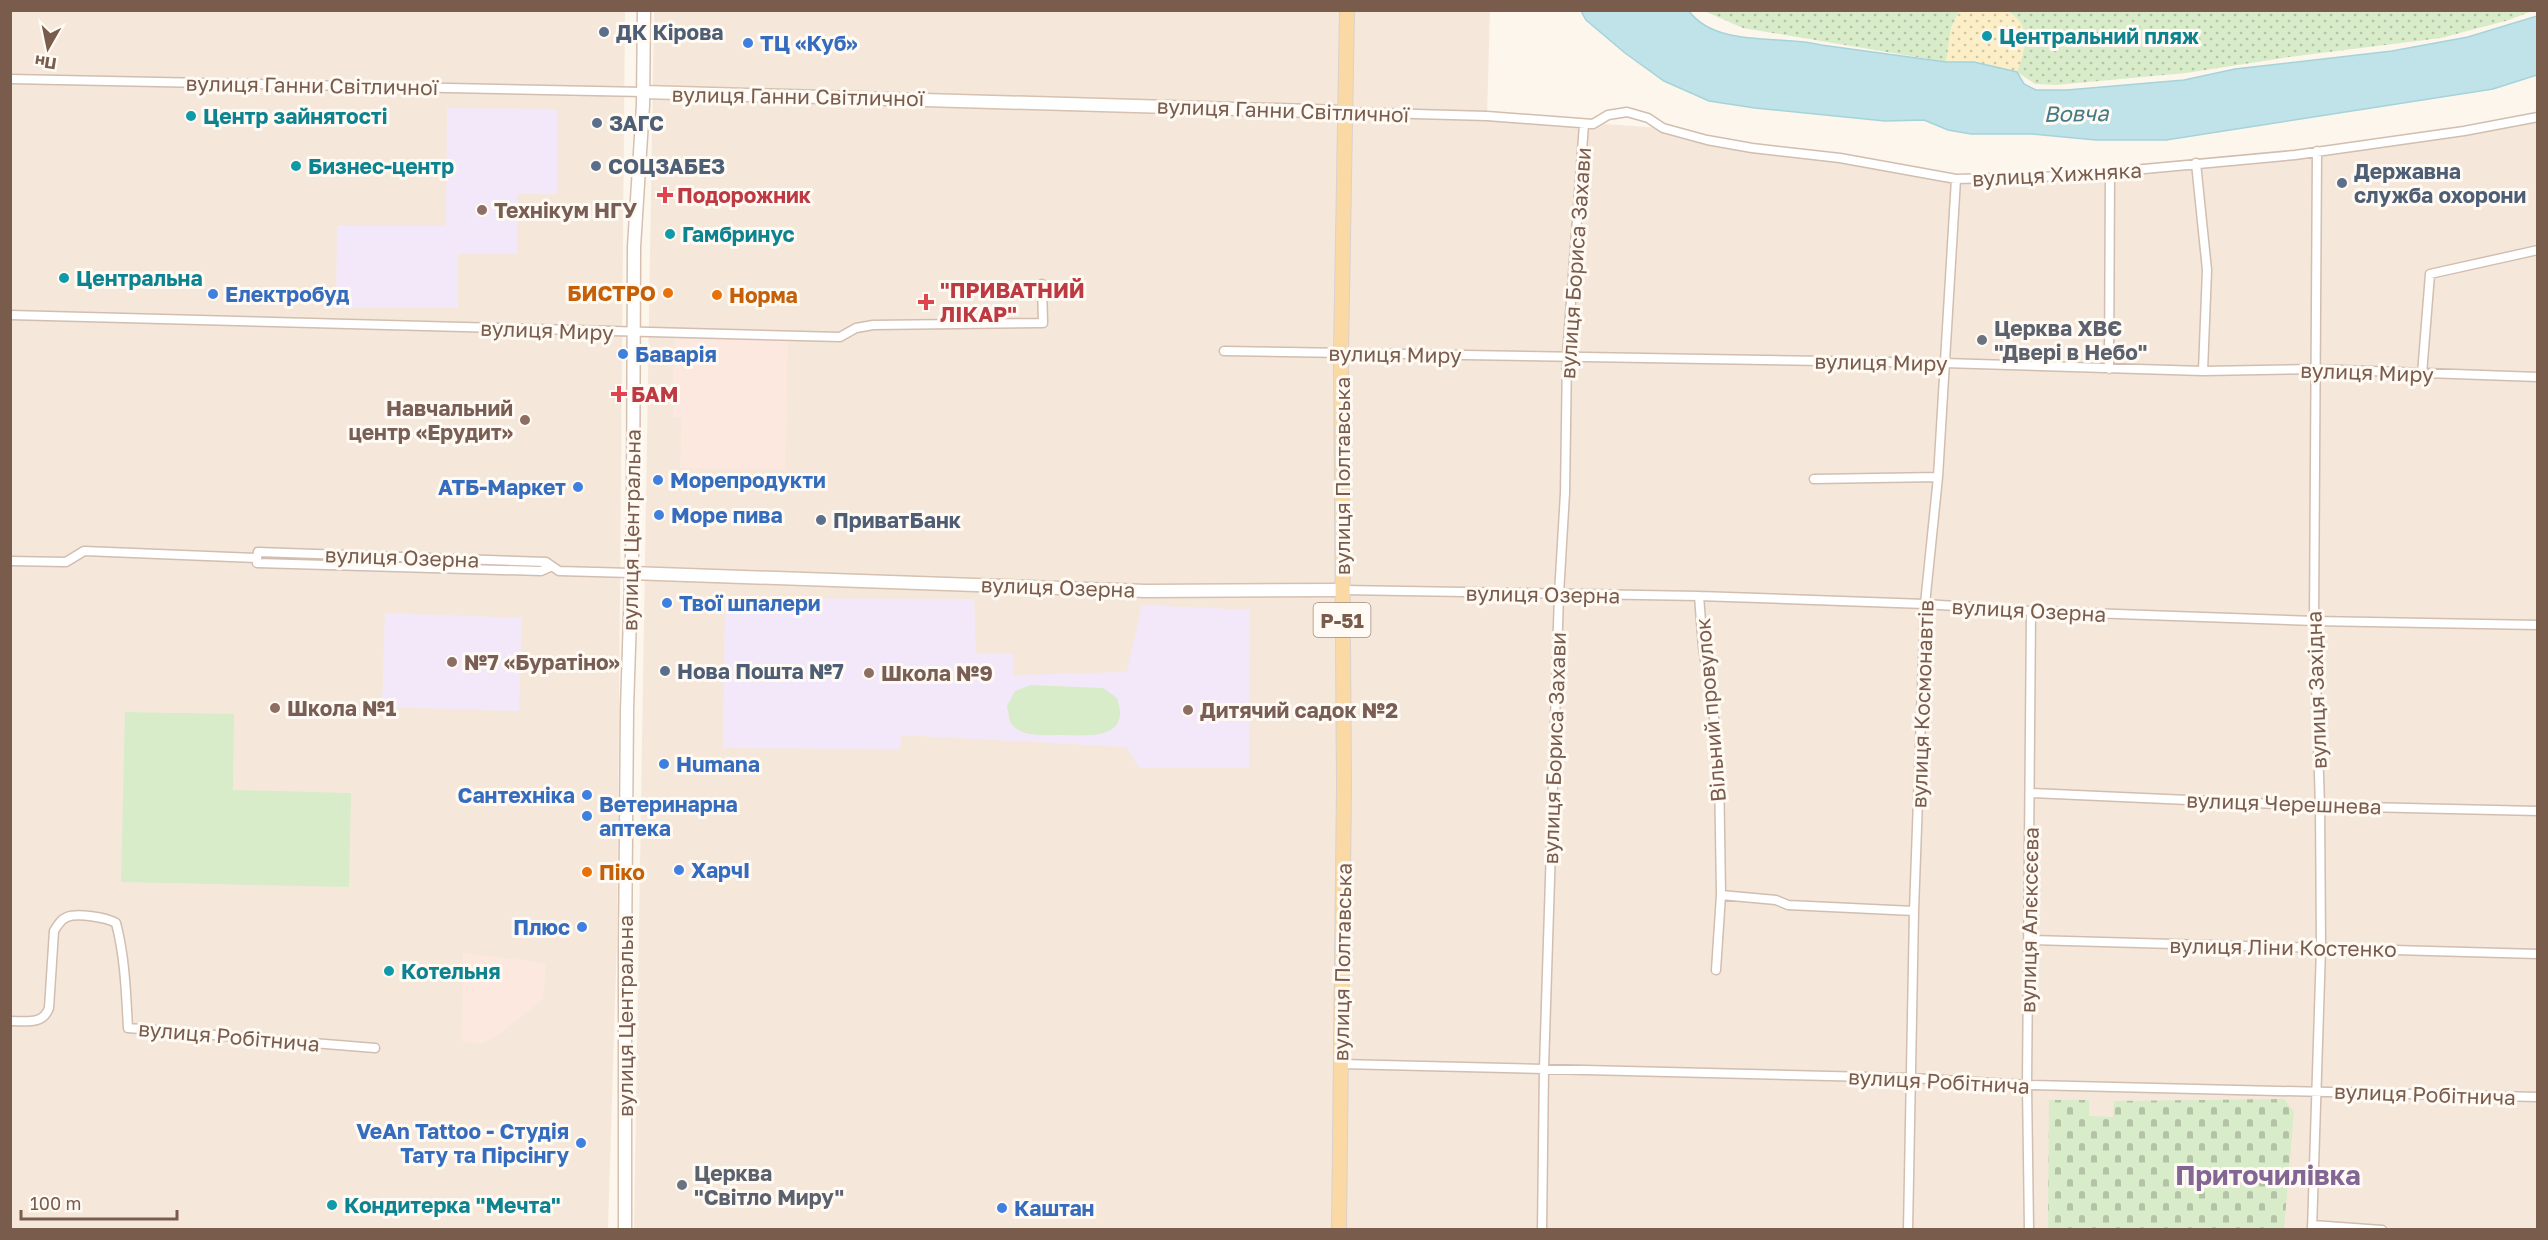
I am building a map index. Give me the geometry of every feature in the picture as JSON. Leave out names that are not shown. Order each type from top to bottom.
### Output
[{"type":"main road","name":"вулиця Полтавська","points":[[1340,1230],[1344,786],[1341,353],[1347,10]]},
{"type":"street","name":"вулиця Центральна","points":[[625,1230],[625,930],[634,247],[644,92],[644,10]]},
{"type":"street","name":"вулиця Ганни Світличної","points":[[10,79],[644,92],[1487,116],[1584,124]]},
{"type":"street","name":"вулиця Хижняка","points":[[1584,124],[1593,124],[1608,115],[1627,112],[1648,118],[1663,128],[1707,140],[1752,148],[1840,158],[1956,179],[2109,173],[2317,151],[2464,131],[2538,117]]},
{"type":"street","name":"вулиця Бориса Захави","points":[[1542,1230],[1544,1068],[1568,356],[1584,124]]},
{"type":"street","name":"вулиця Західна","points":[[2312,1227],[2321,948],[2320,806],[2314,621],[2317,151]]},
{"type":"street","points":[[2196,163],[2207,270],[2203,371]]},
{"type":"street","points":[[2109,173],[2109,369]]},
{"type":"street","name":"вулиця Космонавтів","points":[[1908,1230],[1914,911],[1925,604],[1938,477],[1956,179]]},
{"type":"street","points":[[2422,374],[2430,274],[2538,250]]},
{"type":"street","name":"вулиця Миру","points":[[10,315],[840,337],[856,328],[873,325],[1043,322],[1042,284]]},
{"type":"street","name":"вулиця Миру","points":[[1224,351],[1944,363],[2203,371],[2314,369],[2538,377]]},
{"type":"street","points":[[1814,479],[1938,477]]},
{"type":"street","name":"вулиця Озерна","points":[[10,561],[66,562],[84,551],[258,558],[257,563],[541,571],[548,565],[559,571],[1146,591],[1342,590],[1699,596],[2314,621],[2538,625]]},
{"type":"street","name":"Вільний провулок","points":[[1699,596],[1703,647],[1718,757],[1720,895],[1716,970]]},
{"type":"street","name":"вулиця Алєксєєва","points":[[2029,1230],[2027,1085],[2031,611]]},
{"type":"street","name":"вулиця Черешнева","points":[[2030,793],[2320,806],[2538,811]]},
{"type":"street","points":[[1720,895],[1776,900],[1788,906],[1914,911]]},
{"type":"street","name":"вулиця Робітнича","points":[[10,1021],[39,1020],[46,1016],[49,1008],[54,931],[59,923],[69,916],[107,918],[116,923],[118,932],[125,974],[128,1028],[375,1048]]},
{"type":"street","name":"вулиця Ліни Костенко","points":[[2028,940],[2538,954]]},
{"type":"street","name":"вулиця Робітнича","points":[[1341,1064],[1911,1078],[2027,1085],[2538,1097]]},
{"type":"street","points":[[2312,1227],[2382,1230]]},
{"type":"shaded area","points":[[10,11],[625,11],[617,940],[608,1229],[11,1229]]},
{"type":"shaded area","points":[[654,11],[1490,11],[1487,116],[1663,128],[1752,148],[1956,179],[2110,173],[2317,151],[2537,116],[2537,1229],[634,1230]]},
{"type":"shaded area","name":"Технікум НГУ","points":[[447,108],[557,109],[557,194],[517,194],[517,254],[458,254],[458,308],[336,308],[337,226],[446,226]]},
{"type":"shaded area","points":[[674,335],[788,338],[785,470],[680,468],[682,418],[673,417]]},
{"type":"shaded area","name":"Школа №9","points":[[725,598],[974,599],[976,653],[1013,653],[1014,675],[1127,672],[1142,605],[1250,610],[1249,768],[1139,768],[1127,747],[901,735],[900,749],[723,748]]},
{"type":"shaded area","name":"№7 «Буратіно»","points":[[385,613],[522,618],[519,711],[382,707]]},
{"type":"shaded area","points":[[463,953],[546,963],[543,999],[499,1034],[481,1044],[462,1041]]},
{"type":"green space","points":[[1704,11],[1959,11],[1951,28],[1946,62],[1743,28]]},
{"type":"green space","points":[[2008,11],[2532,11],[2509,20],[2441,38],[2289,57],[2186,73],[2056,85],[2035,84],[2017,72],[2025,47],[2024,31],[2021,24]]},
{"type":"green space","points":[[1031,685],[1103,688],[1117,698],[1120,712],[1118,722],[1105,733],[1095,735],[1039,735],[1023,732],[1016,729],[1010,722],[1007,706],[1015,691]]},
{"type":"green space","points":[[125,712],[234,714],[233,790],[351,793],[349,887],[121,882]]},
{"type":"green space","points":[[2284,1099],[2294,1112],[2284,1229],[2048,1229],[2049,1100],[2089,1100],[2089,1116],[2113,1117],[2114,1101]]},
{"type":"sand","name":"Центральний пляж","points":[[1959,11],[2008,11],[2017,16],[2024,28],[2026,44],[2017,72],[1974,62],[1946,62],[1951,28]]},
{"type":"water","name":"Вовча","points":[[1581,11],[1689,11],[1701,23],[1716,31],[1732,35],[1805,42],[1946,62],[1974,62],[2017,72],[2024,84],[2036,90],[2067,90],[2184,80],[2235,69],[2392,51],[2468,37],[2537,16],[2537,75],[2493,89],[2166,140],[2096,140],[2031,134],[1971,134],[1948,130],[1924,120],[1885,121],[1709,101],[1664,81],[1625,53],[1586,20]]},
{"type":"place","name":"ДК Кірова","points":[[604,32]]},
{"type":"place","name":"Центральний пляж","points":[[1987,36]]},
{"type":"place","name":"ТЦ «Куб»","points":[[748,43]]},
{"type":"place","name":"Центр зайнятості","points":[[191,116]]},
{"type":"place","name":"ЗАГС","points":[[597,123]]},
{"type":"place","name":"Бизнес-центр","points":[[296,166]]},
{"type":"place","name":"СОЦЗАБЕЗ","points":[[596,166]]},
{"type":"place","name":"Державна служба охорони","points":[[2342,183]]},
{"type":"place","name":"Подорожник","points":[[665,195]]},
{"type":"place","name":"Технікум НГУ","points":[[482,210]]},
{"type":"place","name":"Гамбринус","points":[[670,234]]},
{"type":"place","name":"Центральна","points":[[64,278]]},
{"type":"place","name":"БИСТРО","points":[[668,293]]},
{"type":"place","name":"Електробуд","points":[[213,294]]},
{"type":"place","name":"Норма","points":[[717,295]]},
{"type":"place","name":"\"ПРИВАТНИЙ ЛІКАР\"","points":[[926,302]]},
{"type":"place","name":"Церква ХВЄ \"Двері в Небо\"","points":[[1982,340]]},
{"type":"place","name":"Баварія","points":[[623,354]]},
{"type":"place","name":"БАМ","points":[[619,394]]},
{"type":"place","name":"Навчальний центр «Ерудит»","points":[[525,420]]},
{"type":"place","name":"Морепродукти","points":[[658,480]]},
{"type":"place","name":"АТБ-Маркет","points":[[578,487]]},
{"type":"place","name":"Море пива","points":[[659,515]]},
{"type":"place","name":"ПриватБанк","points":[[821,520]]},
{"type":"place","name":"Твої шпалери","points":[[667,603]]},
{"type":"place","name":"№7 «Буратіно»","points":[[452,662]]},
{"type":"place","name":"Нова Пошта №7","points":[[665,671]]},
{"type":"place","name":"Школа №9","points":[[869,673]]},
{"type":"place","name":"Школа №1","points":[[275,708]]},
{"type":"place","name":"Дитячий садок №2","points":[[1188,710]]},
{"type":"place","name":"Humana","points":[[664,764]]},
{"type":"place","name":"Сантехніка","points":[[587,795]]},
{"type":"place","name":"Ветеринарна аптека","points":[[587,816]]},
{"type":"place","name":"ХарчI","points":[[679,870]]},
{"type":"place","name":"Піко","points":[[587,872]]},
{"type":"place","name":"Плюс","points":[[582,927]]},
{"type":"place","name":"Котельня","points":[[389,971]]},
{"type":"place","name":"VeAn Tattoo - Студія Тату та Пірсінгу","points":[[581,1143]]},
{"type":"place","name":"Церква \"Світло Миру\"","points":[[682,1185]]},
{"type":"place","name":"Кондитерка \"Мечта\"","points":[[332,1205]]},
{"type":"place","name":"Каштан","points":[[1002,1208]]},
{"type":"district","name":"Приточилівка","points":[[2268,1175]]}]
